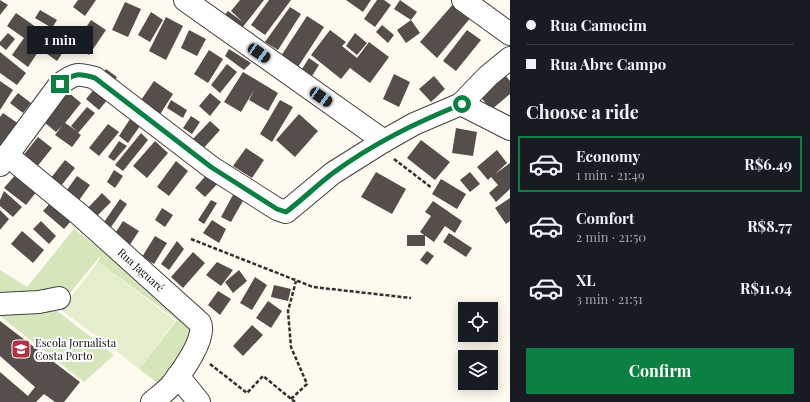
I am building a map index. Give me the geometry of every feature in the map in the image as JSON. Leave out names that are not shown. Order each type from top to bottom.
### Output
[{"type":"street","points":[[185,0],[380,143]]},
{"type":"street","points":[[463,0],[510,34]]},
{"type":"street","points":[[4,160],[60,84],[72,75],[81,74],[95,78],[211,167],[277,209],[286,212],[333,173],[380,143],[414,124],[462,104],[488,76],[510,58]]},
{"type":"street","points":[[462,104],[510,129]]},
{"type":"street","name":"Rua Jaguaré","points":[[4,160],[80,215],[197,318],[202,326],[202,331],[194,351],[178,376],[173,383],[152,402]]},
{"type":"street","points":[[0,304],[39,302],[59,298]]},
{"type":"street","points":[[178,376],[199,402]]},
{"type":"path","points":[[380,143],[432,188]]},
{"type":"path","points":[[191,239],[313,287],[411,298]]},
{"type":"path","points":[[291,399],[307,384],[291,347],[288,311],[296,281]]},
{"type":"path","points":[[194,351],[247,393],[263,376],[295,402]]},
{"type":"green space","points":[[74,229],[183,311],[204,330],[163,387],[139,369],[177,320],[98,262],[101,255],[56,310],[114,355],[84,382],[0,316],[0,270],[27,287]]},
{"type":"green space","points":[[98,262],[175,321],[139,369],[61,310]]},
{"type":"building","points":[[0,0],[8,5],[0,15]]},
{"type":"building","points":[[78,0],[96,0],[85,16],[73,7]]},
{"type":"building","points":[[240,0],[264,0],[242,28],[224,16],[228,11],[243,22],[231,11]]},
{"type":"building","points":[[269,0],[291,0],[265,35],[251,25]]},
{"type":"building","points":[[346,0],[371,0],[363,12]]},
{"type":"building","points":[[377,0],[384,0],[391,5],[375,27],[364,19]]},
{"type":"building","points":[[400,0],[417,12],[411,20],[394,9]]},
{"type":"building","points":[[125,2],[141,9],[128,37],[112,30]]},
{"type":"building","points":[[455,2],[472,16],[437,58],[420,42]]},
{"type":"building","points":[[290,7],[301,14],[278,50],[265,42]]},
{"type":"building","points":[[40,10],[57,20],[52,28],[35,18]]},
{"type":"building","points":[[151,12],[163,20],[150,42],[138,35]]},
{"type":"building","points":[[16,13],[66,48],[57,61],[40,49],[28,67],[12,55],[24,38],[7,26]]},
{"type":"building","points":[[307,16],[324,27],[298,67],[281,56]]},
{"type":"building","points":[[166,17],[183,26],[166,60],[149,51]]},
{"type":"building","points":[[91,20],[106,30],[89,55],[74,45]]},
{"type":"building","points":[[411,20],[420,33],[406,43],[397,30]]},
{"type":"building","points":[[382,25],[394,35],[388,43],[376,32]]},
{"type":"building","points":[[189,30],[206,39],[197,56],[181,48]]},
{"type":"building","points":[[330,30],[346,42],[342,46],[357,58],[369,42],[389,57],[370,83],[350,68],[354,63],[341,79],[311,55]]},
{"type":"building","points":[[467,30],[481,40],[456,71],[443,61]]},
{"type":"building","points":[[8,33],[15,39],[6,50],[0,45],[0,42]]},
{"type":"building","points":[[355,33],[367,43],[357,55],[346,46]]},
{"type":"building","points":[[229,49],[251,63],[244,70],[225,56]]},
{"type":"building","points":[[209,50],[223,59],[208,83],[194,74]]},
{"type":"building","points":[[0,52],[26,73],[17,85],[0,73]]},
{"type":"building","points":[[309,58],[319,65],[312,76],[302,69]]},
{"type":"building","points":[[227,64],[237,72],[220,93],[211,85]]},
{"type":"building","points":[[106,69],[117,77],[113,83],[102,75]]},
{"type":"building","points":[[243,72],[278,93],[268,111],[249,100],[254,90],[241,112],[224,102]]},
{"type":"building","points":[[394,74],[410,82],[399,107],[383,99]]},
{"type":"building","points":[[505,75],[510,81],[510,94],[491,110],[480,96]]},
{"type":"building","points":[[434,76],[445,89],[431,102],[419,89]]},
{"type":"building","points":[[0,81],[13,90],[0,110]]},
{"type":"building","points":[[154,81],[173,94],[157,119],[137,106]]},
{"type":"building","points":[[95,88],[108,99],[99,110],[86,99]]},
{"type":"building","points":[[68,92],[81,103],[65,123],[77,131],[71,126],[87,107],[95,113],[78,133],[81,135],[72,147],[55,135],[62,126],[56,132],[44,122]]},
{"type":"building","points":[[18,93],[31,103],[23,113],[10,103]]},
{"type":"building","points":[[210,93],[221,102],[210,116],[199,106]]},
{"type":"building","points":[[171,100],[187,110],[183,118],[167,108]]},
{"type":"building","points":[[280,100],[293,107],[272,142],[260,134]]},
{"type":"building","points":[[3,113],[19,124],[2,146],[0,145],[0,117]]},
{"type":"building","points":[[299,114],[318,131],[295,157],[276,140]]},
{"type":"building","points":[[191,116],[200,122],[192,134],[183,128]]},
{"type":"building","points":[[130,119],[140,126],[128,143],[119,136]]},
{"type":"building","points":[[210,121],[220,130],[201,151],[191,141]]},
{"type":"building","points":[[108,124],[119,132],[99,156],[89,148]]},
{"type":"building","points":[[456,128],[477,132],[473,156],[452,153]]},
{"type":"building","points":[[141,133],[148,140],[123,171],[115,165]]},
{"type":"building","points":[[38,137],[52,148],[36,168],[22,157]]},
{"type":"building","points":[[421,140],[450,162],[435,180],[407,158]]},
{"type":"building","points":[[119,141],[127,146],[114,161],[108,157]]},
{"type":"building","points":[[155,141],[168,153],[147,178],[133,166]]},
{"type":"building","points":[[246,148],[264,160],[252,178],[233,166]]},
{"type":"building","points":[[497,150],[507,163],[495,174],[510,163],[510,189],[496,202],[489,193],[498,185],[491,177],[488,180],[477,167]]},
{"type":"building","points":[[65,160],[75,168],[57,191],[47,183]]},
{"type":"building","points":[[176,161],[188,171],[169,196],[157,187]]},
{"type":"building","points":[[114,170],[123,176],[115,188],[107,182]]},
{"type":"building","points":[[209,172],[220,181],[205,197],[195,188]]},
{"type":"building","points":[[376,172],[406,189],[392,214],[361,197]]},
{"type":"building","points":[[470,172],[480,184],[470,192],[460,180]]},
{"type":"building","points":[[16,174],[37,191],[26,205],[4,188]]},
{"type":"building","points":[[77,176],[90,185],[77,203],[64,194]]},
{"type":"building","points":[[441,179],[466,194],[457,209],[432,194]]},
{"type":"building","points":[[4,191],[22,207],[13,217],[0,206],[0,200]]},
{"type":"building","points":[[102,193],[111,202],[95,218],[86,210]]},
{"type":"building","points":[[234,193],[244,199],[231,222],[221,217]]},
{"type":"building","points":[[510,198],[510,221],[506,224],[495,208]]},
{"type":"building","points":[[120,199],[127,204],[109,230],[102,225]]},
{"type":"building","points":[[211,200],[217,203],[204,224],[198,220]]},
{"type":"building","points":[[433,201],[462,221],[455,233],[445,226],[434,242],[420,232],[431,216],[425,212]]},
{"type":"building","points":[[51,202],[72,220],[64,229],[43,211]]},
{"type":"building","points":[[162,208],[173,215],[165,227],[155,220]]},
{"type":"building","points":[[0,210],[9,219],[0,230]]},
{"type":"building","points":[[212,220],[226,229],[219,243],[203,233]]},
{"type":"building","points":[[41,221],[56,236],[49,244],[33,229]]},
{"type":"building","points":[[123,221],[139,231],[129,246],[114,235]]},
{"type":"building","points":[[22,231],[44,250],[33,263],[11,244]]},
{"type":"building","points":[[449,233],[472,248],[466,257],[443,242]]},
{"type":"building","points":[[407,235],[425,235],[425,246],[407,246]]},
{"type":"building","points":[[155,236],[167,243],[154,264],[142,257]]},
{"type":"building","points":[[177,241],[184,249],[169,270],[161,264]]},
{"type":"building","points":[[427,251],[434,256],[427,265],[420,260]]},
{"type":"building","points":[[193,252],[205,263],[183,288],[171,277]]},
{"type":"building","points":[[217,262],[233,270],[221,286],[206,275]]},
{"type":"building","points":[[239,270],[247,281],[233,293],[225,282]]},
{"type":"building","points":[[255,277],[267,285],[252,310],[240,303]]},
{"type":"building","points":[[274,285],[291,289],[288,301],[271,297]]},
{"type":"building","points":[[218,291],[231,299],[220,315],[208,305]]},
{"type":"building","points":[[268,301],[282,311],[271,328],[256,318]]},
{"type":"building","name":"Escola Jornalista Costa Porto","points":[[0,321],[80,382],[64,402],[55,402],[44,394],[36,402],[0,402],[0,372],[28,396],[35,387],[0,356]]},
{"type":"building","points":[[252,325],[263,335],[243,356],[233,346]]},
{"type":"place","name":"Escola Jornalista Costa Porto","points":[[21,349]]},
{"type":"route","points":[[60,84],[72,75],[81,74],[95,78],[211,167],[277,209],[286,212],[333,173],[384,141],[414,124],[462,104]]}]
